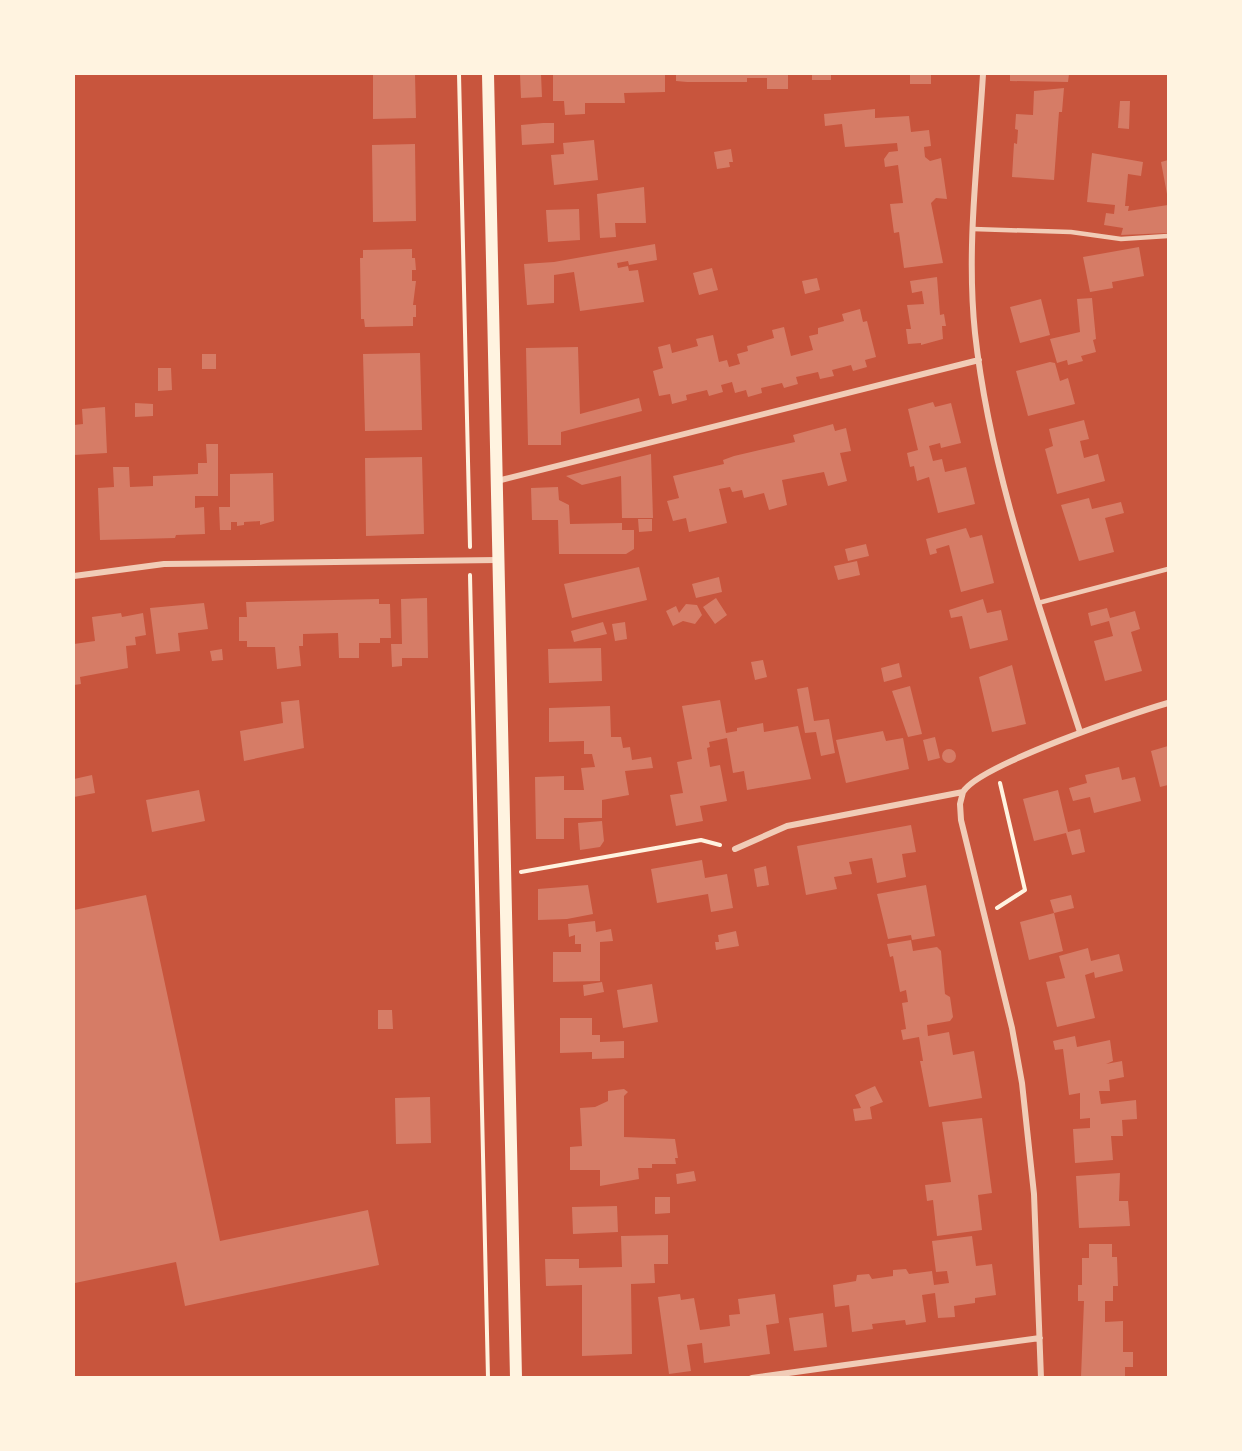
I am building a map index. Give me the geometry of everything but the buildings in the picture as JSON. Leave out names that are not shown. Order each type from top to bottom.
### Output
[{"type":"main road","points":[[489,74],[516,1377]]},
{"type":"street","points":[[983,74],[974,229],[973,301],[979,360],[996,453],[1038,603],[1080,732]]},
{"type":"street","points":[[497,481],[979,360]]},
{"type":"street","points":[[74,576],[164,564],[499,560]]},
{"type":"street","points":[[1041,1377],[1034,1194],[1024,1100],[1012,1028],[959,808],[963,792],[974,780],[1080,732],[1168,703]]},
{"type":"street","points":[[735,849],[786,826],[963,792]]},
{"type":"street","points":[[752,1377],[1040,1338]]},
{"type":"lane","points":[[974,229],[1071,232],[1121,239],[1168,236]]},
{"type":"lane","points":[[1038,603],[1168,569]]},
{"type":"path","points":[[459,74],[488,1377]]},
{"type":"path","points":[[984,916],[1024,890],[997,769]]},
{"type":"path","points":[[506,875],[700,840],[735,849]]}]
